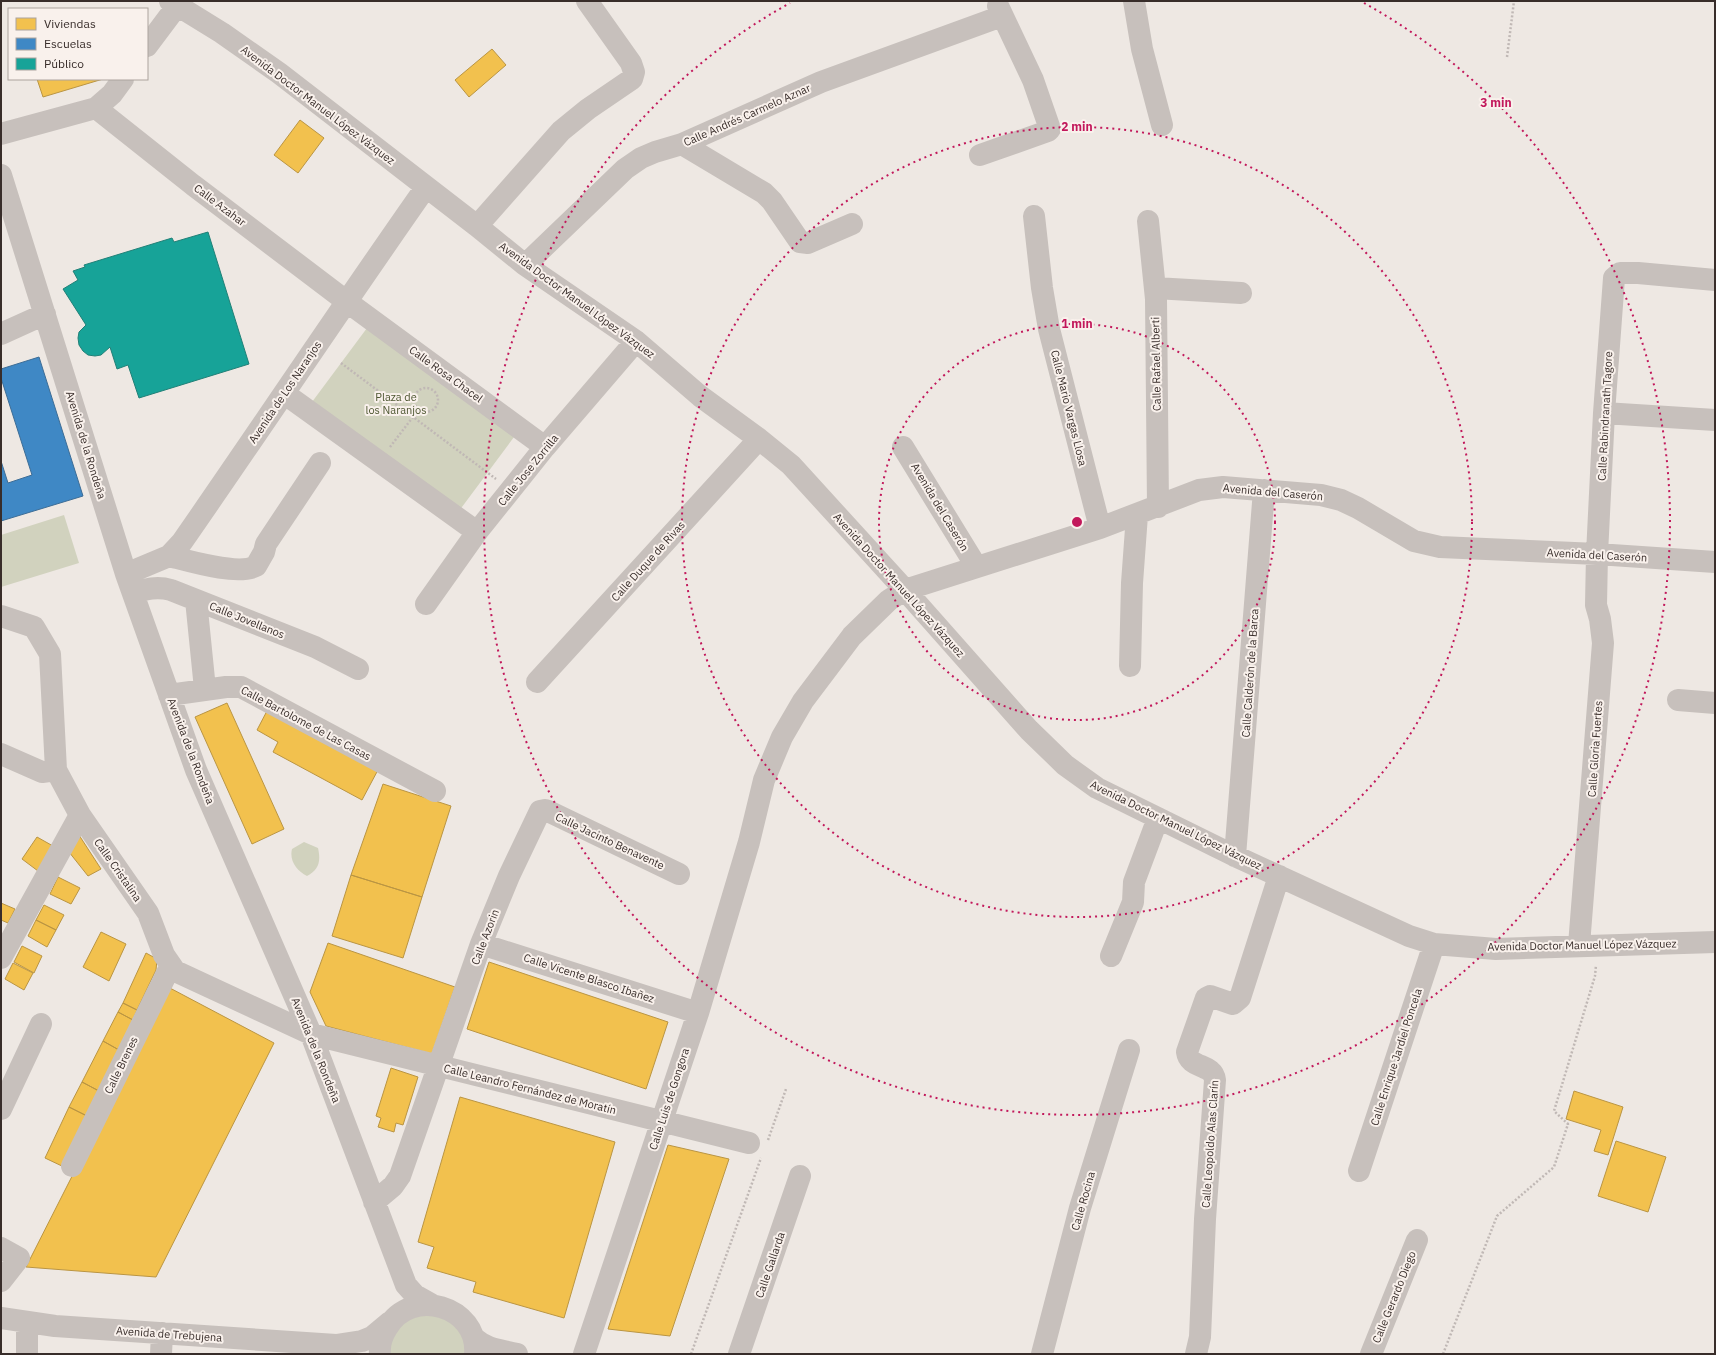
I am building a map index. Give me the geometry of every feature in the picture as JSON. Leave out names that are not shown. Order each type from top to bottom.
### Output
[{"type":"street","points":[[477,226],[562,131],[588,109],[632,79],[634,72],[630,63],[587,1]]},
{"type":"street","points":[[1134,1],[1142,49],[1162,126]]},
{"type":"street","points":[[148,44],[174,3]]},
{"type":"street","name":"Avenida Doctor Manuel López Vázquez","points":[[174,3],[222,33],[279,73],[525,264],[636,341],[700,396],[759,439],[791,465],[905,590],[1029,730],[1065,765],[1096,788],[1235,856],[1409,936],[1434,944],[1496,948],[1715,942]]},
{"type":"street","name":"Calle Andrés Carmelo Aznar","points":[[525,264],[625,169],[650,154],[682,144],[821,82],[1000,11],[1032,80],[1050,128],[1048,131],[980,155]]},
{"type":"street","points":[[1,134],[96,108],[112,94],[122,80]]},
{"type":"street","name":"Calle Azahar","points":[[96,108],[346,301]]},
{"type":"street","points":[[682,144],[764,193],[772,201],[800,242],[808,243],[852,224]]},
{"type":"street","name":"Avenida de la Rondeña","points":[[1,175],[130,584],[196,770],[311,1034],[406,1285],[415,1295],[431,1304],[445,1308],[458,1315],[468,1325],[475,1346]]},
{"type":"street","name":"Avenida de Los Naranjos","points":[[130,584],[169,556],[182,542],[285,394],[346,301],[426,188]]},
{"type":"street","name":"Calle Mario Vargas Llosa","points":[[1034,216],[1042,288],[1049,329],[1100,528]]},
{"type":"street","name":"Calle Rafael Alberti","points":[[1148,221],[1155,288],[1158,507]]},
{"type":"street","name":"Calle Rabindranath Tagore","points":[[1597,554],[1604,414],[1614,278],[1620,273],[1638,273],[1715,280]]},
{"type":"street","points":[[1155,288],[1241,293]]},
{"type":"street","name":"Calle Rosa Chacel","points":[[346,301],[545,448]]},
{"type":"street","points":[[1,334],[45,314]]},
{"type":"street","name":"Calle Jose Zorrilla","points":[[426,604],[476,532],[636,341]]},
{"type":"street","points":[[285,394],[476,532]]},
{"type":"street","points":[[1604,414],[1715,420]]},
{"type":"street","name":"Calle Duque de Rivas","points":[[537,682],[759,439]]},
{"type":"street","name":"Avenida del Caserón","points":[[904,447],[976,566]]},
{"type":"street","points":[[169,556],[204,565],[242,571],[256,566],[264,552],[266,544],[320,462]]},
{"type":"street","name":"Avenida del Caserón","points":[[749,842],[764,780],[782,737],[803,701],[852,636],[889,600],[905,590],[976,566],[1100,528],[1199,490],[1223,487],[1321,495],[1340,500],[1358,508],[1414,541],[1440,547],[1597,554],[1715,562]]},
{"type":"street","name":"Calle Calderón de la Barca","points":[[1235,856],[1264,490]]},
{"type":"street","points":[[1130,666],[1132,583],[1137,515]]},
{"type":"street","name":"Calle Gloria Fuertes","points":[[1588,945],[1603,643],[1600,619],[1596,605],[1597,554]]},
{"type":"street","name":"Calle Jovellanos","points":[[130,584],[153,588],[163,588],[196,600],[316,647],[358,668]]},
{"type":"street","points":[[196,600],[205,689]]},
{"type":"street","name":"Calle Cristalina","points":[[1,616],[34,627],[50,654],[56,770],[80,816],[148,913],[164,954],[174,971],[311,1034]]},
{"type":"street","name":"Calle Bartolome de Las Casas","points":[[169,695],[205,689],[241,687],[435,791]]},
{"type":"street","points":[[1678,700],[1715,703]]},
{"type":"street","points":[[1,754],[42,772],[56,770]]},
{"type":"street","name":"Calle Jacinto Benavente","points":[[540,811],[548,811],[679,874]]},
{"type":"street","name":"Calle Azorin","points":[[374,1202],[393,1186],[400,1176],[481,944],[509,876],[540,811]]},
{"type":"street","points":[[1,958],[8,931],[80,816]]},
{"type":"street","points":[[1111,956],[1133,902],[1134,882],[1158,818]]},
{"type":"street","name":"Calle Luis de Gongora","points":[[584,1354],[698,1013],[749,842]]},
{"type":"street","name":"Calle Leopoldo Alas Clarín","points":[[1196,1354],[1200,1337],[1205,1219],[1215,1080],[1211,1070],[1190,1061],[1187,1052],[1206,998],[1210,996],[1233,1004],[1240,998],[1279,876]]},
{"type":"street","name":"Calle Vicente Blasco Ibañez","points":[[481,944],[698,1013]]},
{"type":"street","name":"Calle Enrique Jardiel Poncela","points":[[1359,1171],[1434,944]]},
{"type":"street","name":"Calle Brenes","points":[[72,1166],[170,965]]},
{"type":"street","points":[[1,1109],[41,1024]]},
{"type":"street","name":"Calle Leandro Fernández de Moratín","points":[[311,1034],[760,1146]]},
{"type":"street","name":"Calle Rocina","points":[[1042,1354],[1080,1208],[1128,1050]]},
{"type":"street","name":"Calle Gallarda","points":[[739,1354],[800,1176]]},
{"type":"street","name":"Calle Gerardo Diego","points":[[1371,1354],[1417,1240]]},
{"type":"street","points":[[1,1248],[18,1258],[1,1280]]},
{"type":"street","name":"Avenida de Trebujena","points":[[1,1318],[162,1344],[336,1345],[362,1341],[372,1337],[401,1312],[415,1306],[431,1304]]},
{"type":"street","points":[[27,1322],[27,1354]]},
{"type":"street","points":[[380,1354],[382,1336],[390,1322]]},
{"type":"street","name":"Avenida de Trebujena","points":[[336,1345],[357,1354]]},
{"type":"street","points":[[475,1346],[483,1345],[494,1350],[517,1354]]},
{"type":"path","points":[[1507,58],[1514,1]]},
{"type":"path","points":[[341,363],[511,490]]},
{"type":"path","points":[[424,388],[434,391],[437,395],[437,405],[429,412],[419,409],[415,400],[419,390],[424,388]]},
{"type":"path","points":[[379,462],[419,409]]},
{"type":"path","points":[[1443,1354],[1497,1216],[1554,1167],[1568,1124],[1554,1111],[1595,976],[1588,945]]},
{"type":"path","points":[[691,1354],[760,1146],[786,1090]]},
{"type":"green space","name":"Plaza de los Naranjos","points":[[370,324],[517,433],[459,511],[312,402]]},
{"type":"green space","points":[[64,515],[79,563],[1,587],[1,535]]},
{"type":"green space","points":[[304,842],[318,848],[319,853],[317,868],[307,876],[297,868],[291,853],[292,849]]},
{"type":"green space","points":[[436,1313],[460,1326],[469,1354],[389,1354],[392,1335],[409,1317]]},
{"type":"building: Viviendas","points":[[492,49],[506,65],[469,97],[455,80]]},
{"type":"building: Viviendas","points":[[37,80],[100,80],[43,97]]},
{"type":"building: Viviendas","points":[[300,120],[324,138],[298,173],[274,155]]},
{"type":"building: Viviendas","points":[[227,703],[284,829],[252,844],[195,717]]},
{"type":"building: Viviendas","points":[[268,709],[379,768],[362,800],[273,752],[278,742],[257,730]]},
{"type":"building: Viviendas","points":[[383,784],[451,806],[422,897],[351,875]]},
{"type":"building: Viviendas","points":[[79,835],[101,869],[88,876],[69,852]]},
{"type":"building: Viviendas","points":[[37,837],[53,846],[38,871],[22,859]]},
{"type":"building: Viviendas","points":[[351,875],[422,897],[403,958],[332,936]]},
{"type":"building: Viviendas","points":[[58,877],[80,888],[71,904],[50,894]]},
{"type":"building: Viviendas","points":[[1,903],[15,909],[8,923],[1,920]]},
{"type":"building: Viviendas","points":[[44,905],[64,915],[56,930],[36,920]]},
{"type":"building: Viviendas","points":[[36,920],[56,930],[47,947],[28,936]]},
{"type":"building: Viviendas","points":[[101,932],[126,944],[109,981],[83,967]]},
{"type":"building: Viviendas","points":[[328,943],[455,987],[432,1054],[326,1026],[310,992]]},
{"type":"building: Viviendas","points":[[22,946],[42,956],[34,973],[14,962]]},
{"type":"building: Viviendas","points":[[146,953],[157,959],[156,970],[137,1010],[123,1003]]},
{"type":"building: Viviendas","points":[[489,962],[668,1022],[646,1089],[467,1029]]},
{"type":"building: Viviendas","points":[[13,963],[33,973],[24,990],[5,979]]},
{"type":"building: Viviendas","points":[[168,987],[274,1043],[156,1277],[26,1267]]},
{"type":"building: Viviendas","points":[[123,1003],[137,1010],[133,1020],[118,1012]]},
{"type":"building: Viviendas","points":[[118,1012],[133,1020],[119,1050],[103,1041]]},
{"type":"building: Viviendas","points":[[103,1041],[119,1050],[99,1091],[82,1082]]},
{"type":"building: Viviendas","points":[[391,1068],[418,1077],[403,1125],[396,1123],[394,1132],[378,1127],[381,1118],[376,1116]]},
{"type":"building: Viviendas","points":[[82,1082],[99,1091],[87,1116],[69,1107]]},
{"type":"building: Viviendas","points":[[1574,1091],[1623,1107],[1608,1155],[1594,1151],[1601,1130],[1566,1119]]},
{"type":"building: Viviendas","points":[[460,1097],[615,1142],[564,1318],[473,1292],[476,1282],[427,1268],[434,1247],[418,1242]]},
{"type":"building: Viviendas","points":[[69,1107],[87,1116],[64,1167],[45,1158]]},
{"type":"building: Viviendas","points":[[1616,1141],[1666,1157],[1648,1212],[1598,1196]]},
{"type":"building: Viviendas","points":[[668,1145],[729,1159],[670,1336],[608,1329]]},
{"type":"building: Escuelas","points":[[39,357],[83,496],[1,521],[1,461],[8,483],[32,475],[1,378],[1,369]]},
{"type":"building: Público","points":[[208,232],[249,364],[139,398],[128,365],[117,369],[110,347],[101,355],[95,356],[88,355],[83,351],[79,345],[78,338],[79,332],[86,325],[63,289],[78,280],[73,271],[85,267],[84,265],[172,238],[174,242]]}]
